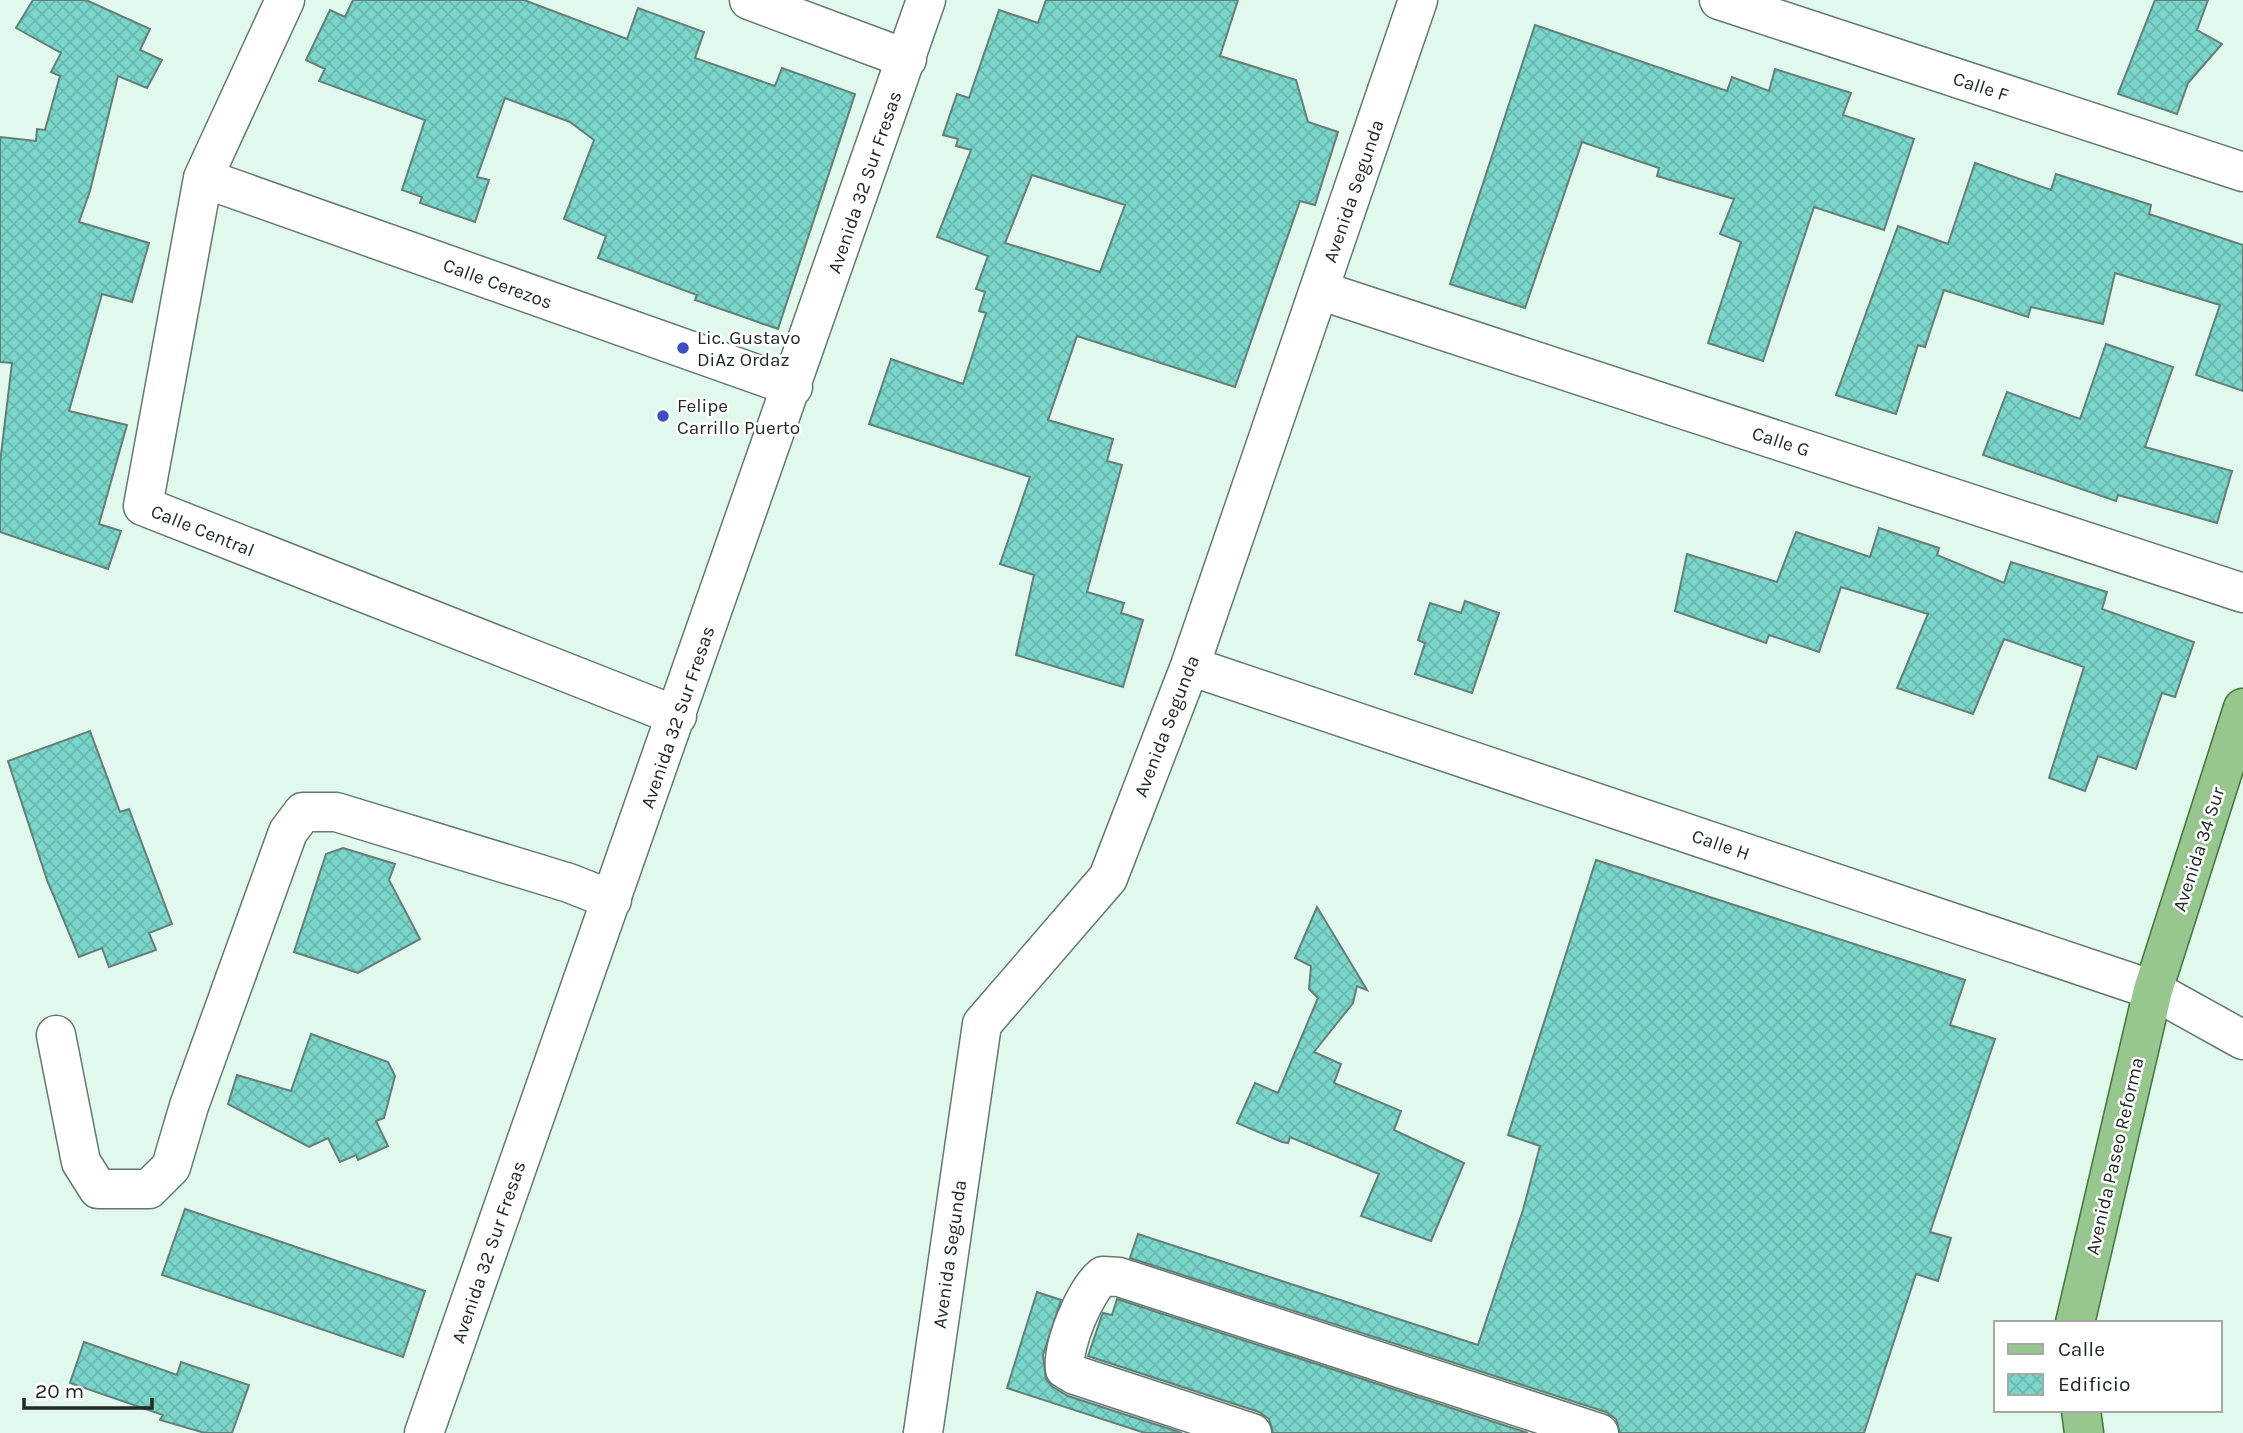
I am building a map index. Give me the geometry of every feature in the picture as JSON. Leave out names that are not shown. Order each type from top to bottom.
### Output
[{"type":"main road","name":"Avenida 34 Sur","points":[[2153,990],[2243,708]]},
{"type":"main road","name":"Avenida Paseo Reforma","points":[[2075,1321],[2153,990]]},
{"type":"main road","points":[[2081,1412],[2084,1433]]},
{"type":"street","name":"Calle Central","points":[[285,0],[203,178],[143,506],[677,716]]},
{"type":"street","points":[[749,0],[907,60]]},
{"type":"street","name":"Avenida 32 Sur Fresas","points":[[424,1433],[793,387],[926,0]]},
{"type":"street","name":"Avenida Segunda","points":[[923,1433],[982,1024],[1108,878],[1190,666],[1418,0]]},
{"type":"street","name":"Calle F","points":[[1720,0],[2243,172]]},
{"type":"street","name":"Calle Cerezos","points":[[203,178],[793,387]]},
{"type":"street","name":"Calle G","points":[[1319,290],[2243,593]]},
{"type":"street","name":"Calle H","points":[[1190,666],[2153,990],[2235,1026]]},
{"type":"street","points":[[57,1035],[81,1162],[99,1189],[149,1189],[171,1167],[189,1106],[288,832],[303,812],[336,813],[569,883],[612,900]]},
{"type":"street","points":[[1252,1433],[1075,1375],[1065,1368],[1063,1355],[1092,1284],[1103,1276],[1119,1277],[1599,1433]]},
{"type":"building","points":[[33,0],[86,0],[150,29],[140,50],[162,60],[147,88],[118,76],[90,191],[79,222],[149,243],[132,302],[102,294],[69,411],[127,425],[99,524],[121,531],[108,569],[0,532],[0,463],[12,363],[0,362],[0,137],[36,141],[37,129],[45,130],[60,76],[51,72],[61,53],[16,28]]},
{"type":"building","points":[[353,0],[524,0],[627,39],[638,8],[704,32],[695,58],[775,86],[782,68],[855,94],[778,329],[695,300],[697,295],[598,258],[606,236],[564,219],[594,140],[570,122],[505,98],[477,177],[489,180],[475,222],[420,203],[422,197],[402,190],[425,120],[319,81],[325,69],[306,60],[330,10],[345,17]]},
{"type":"building","points":[[1046,0],[1238,0],[1220,56],[1296,80],[1308,122],[1338,132],[1315,205],[1300,201],[1235,387],[1077,336],[1048,420],[1113,439],[1107,461],[1122,465],[1087,592],[1124,603],[1121,613],[1143,620],[1123,687],[1016,655],[1034,575],[1000,564],[1030,477],[869,424],[891,359],[963,384],[986,313],[979,311],[985,292],[976,289],[988,256],[937,237],[971,150],[956,146],[958,139],[943,135],[957,94],[969,98],[999,10],[1038,23]],"holes":[[[1032,175],[1125,205],[1100,272],[1005,243]]]},
{"type":"building","points":[[2155,0],[2208,0],[2197,30],[2222,44],[2188,83],[2177,114],[2118,94]]},
{"type":"building","points":[[1535,25],[1727,91],[1732,77],[1769,91],[1775,69],[1851,93],[1843,115],[1914,139],[1884,230],[1814,207],[1763,361],[1708,343],[1741,242],[1720,234],[1734,199],[1657,176],[1659,168],[1582,142],[1525,308],[1450,284]]},
{"type":"building","points":[[1975,163],[2051,190],[2056,174],[2151,205],[2149,214],[2243,245],[2243,391],[2196,375],[2220,305],[2115,273],[2103,324],[2031,307],[2028,317],[1944,290],[1925,347],[1918,345],[1896,414],[1836,395],[1898,226],[1948,244]]},
{"type":"building","points":[[2106,344],[2173,367],[2145,447],[2232,471],[2217,523],[2118,495],[2116,501],[1983,455],[2007,392],[2080,419]]},
{"type":"building","points":[[1879,528],[1939,548],[1937,555],[2004,583],[2011,562],[2107,592],[2102,609],[2194,642],[2175,697],[2162,693],[2136,769],[2098,756],[2085,791],[2049,778],[2084,667],[2004,639],[1973,714],[1897,688],[1928,614],[1841,587],[1819,652],[1769,635],[1766,643],[1675,611],[1687,554],[1777,582],[1796,532],[1870,557]]},
{"type":"building","points":[[1465,601],[1499,613],[1472,693],[1415,674],[1425,643],[1418,640],[1430,603],[1461,613]]},
{"type":"building","points":[[90,731],[120,812],[129,809],[172,924],[149,933],[156,950],[109,967],[102,948],[79,957],[47,880],[8,761]]},
{"type":"building","points":[[343,848],[395,864],[389,880],[420,939],[358,973],[294,952],[326,854]]},
{"type":"building","points":[[1596,860],[1965,980],[1950,1025],[1995,1039],[1930,1232],[1951,1238],[1938,1281],[1916,1274],[1864,1433],[1620,1433],[1616,1419],[1606,1412],[1130,1258],[1138,1234],[1478,1345],[1523,1210],[1540,1146],[1508,1135]]},
{"type":"building","points":[[1317,907],[1367,990],[1357,986],[1353,1003],[1314,1052],[1341,1064],[1334,1083],[1401,1111],[1394,1130],[1464,1163],[1431,1241],[1361,1216],[1379,1174],[1290,1137],[1288,1143],[1282,1142],[1237,1123],[1255,1083],[1278,1093],[1318,998],[1309,989],[1311,966],[1295,958]]},
{"type":"building","points":[[311,1034],[388,1062],[395,1076],[384,1118],[376,1121],[388,1146],[358,1160],[356,1155],[340,1162],[328,1138],[309,1147],[228,1104],[237,1075],[291,1091]]},
{"type":"building","points":[[185,1209],[425,1291],[403,1357],[162,1275]]},
{"type":"building","points":[[1037,1292],[1061,1300],[1043,1355],[1046,1379],[1053,1387],[1068,1396],[1182,1433],[1145,1433],[1007,1388]]},
{"type":"building","points":[[1117,1299],[1528,1433],[1273,1433],[1269,1419],[1259,1412],[1088,1356],[1103,1313],[1112,1315]]},
{"type":"building","points":[[84,1342],[177,1375],[181,1362],[249,1385],[232,1433],[205,1433],[160,1420],[163,1415],[70,1383]]},
{"type":"place","name":"Lic. Gustavo DiAz Ordaz","points":[[683,348]]},
{"type":"place","name":"Felipe Carrillo Puerto","points":[[663,416]]}]
